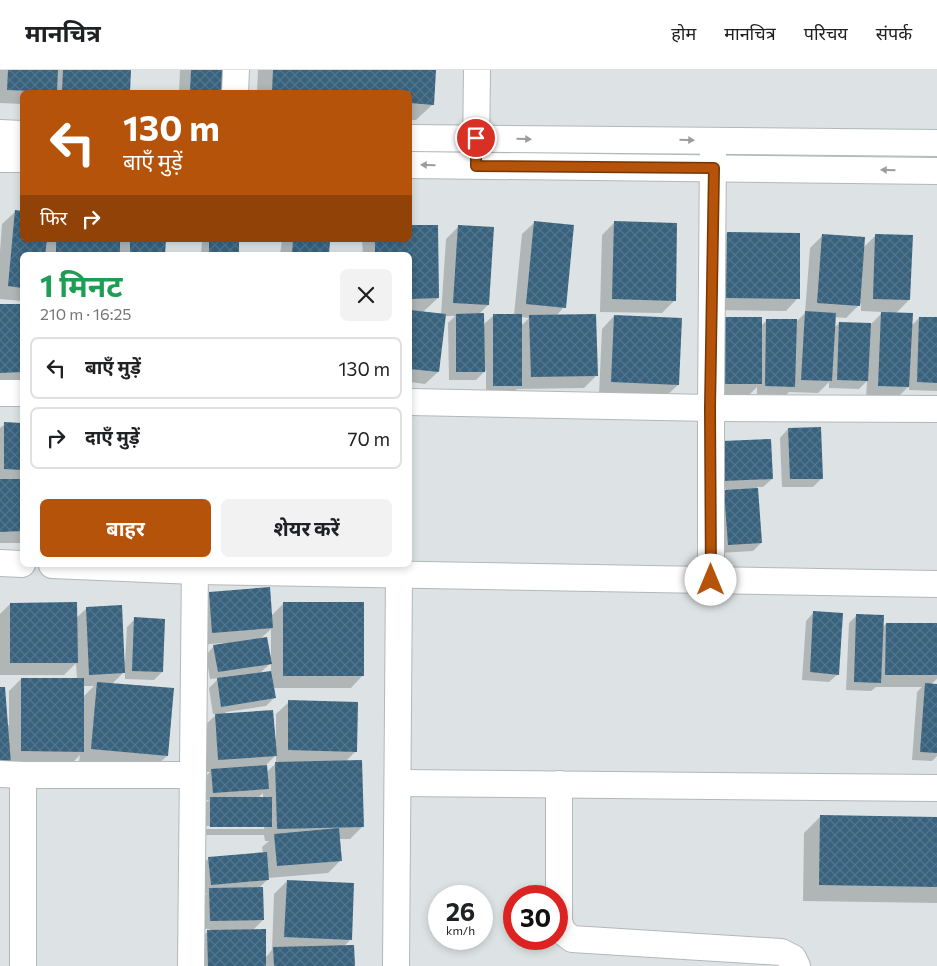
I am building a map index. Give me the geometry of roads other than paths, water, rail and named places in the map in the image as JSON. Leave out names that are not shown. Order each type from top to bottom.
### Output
[{"type":"street","points":[[235,90],[236,70]]},
{"type":"street","points":[[476,166],[477,70]]},
{"type":"street","points":[[0,133],[20,134]]},
{"type":"street","points":[[412,138],[937,143]]},
{"type":"street","points":[[711,580],[710,408],[713,141]]},
{"type":"street","points":[[0,159],[20,159]]},
{"type":"street","points":[[412,165],[937,171]]},
{"type":"street","points":[[0,393],[20,393]]},
{"type":"street","points":[[412,402],[710,408],[937,409]]},
{"type":"street","points":[[0,563],[20,564]]},
{"type":"street","points":[[147,567],[399,575],[937,584]]},
{"type":"street","points":[[191,966],[195,568]]},
{"type":"street","points":[[396,966],[399,575]]},
{"type":"street","points":[[23,966],[12,774],[193,775]]},
{"type":"street","points":[[398,783],[937,788]]},
{"type":"street","points":[[559,784],[559,922],[563,932],[572,939],[781,952],[793,958],[797,966]]}]
